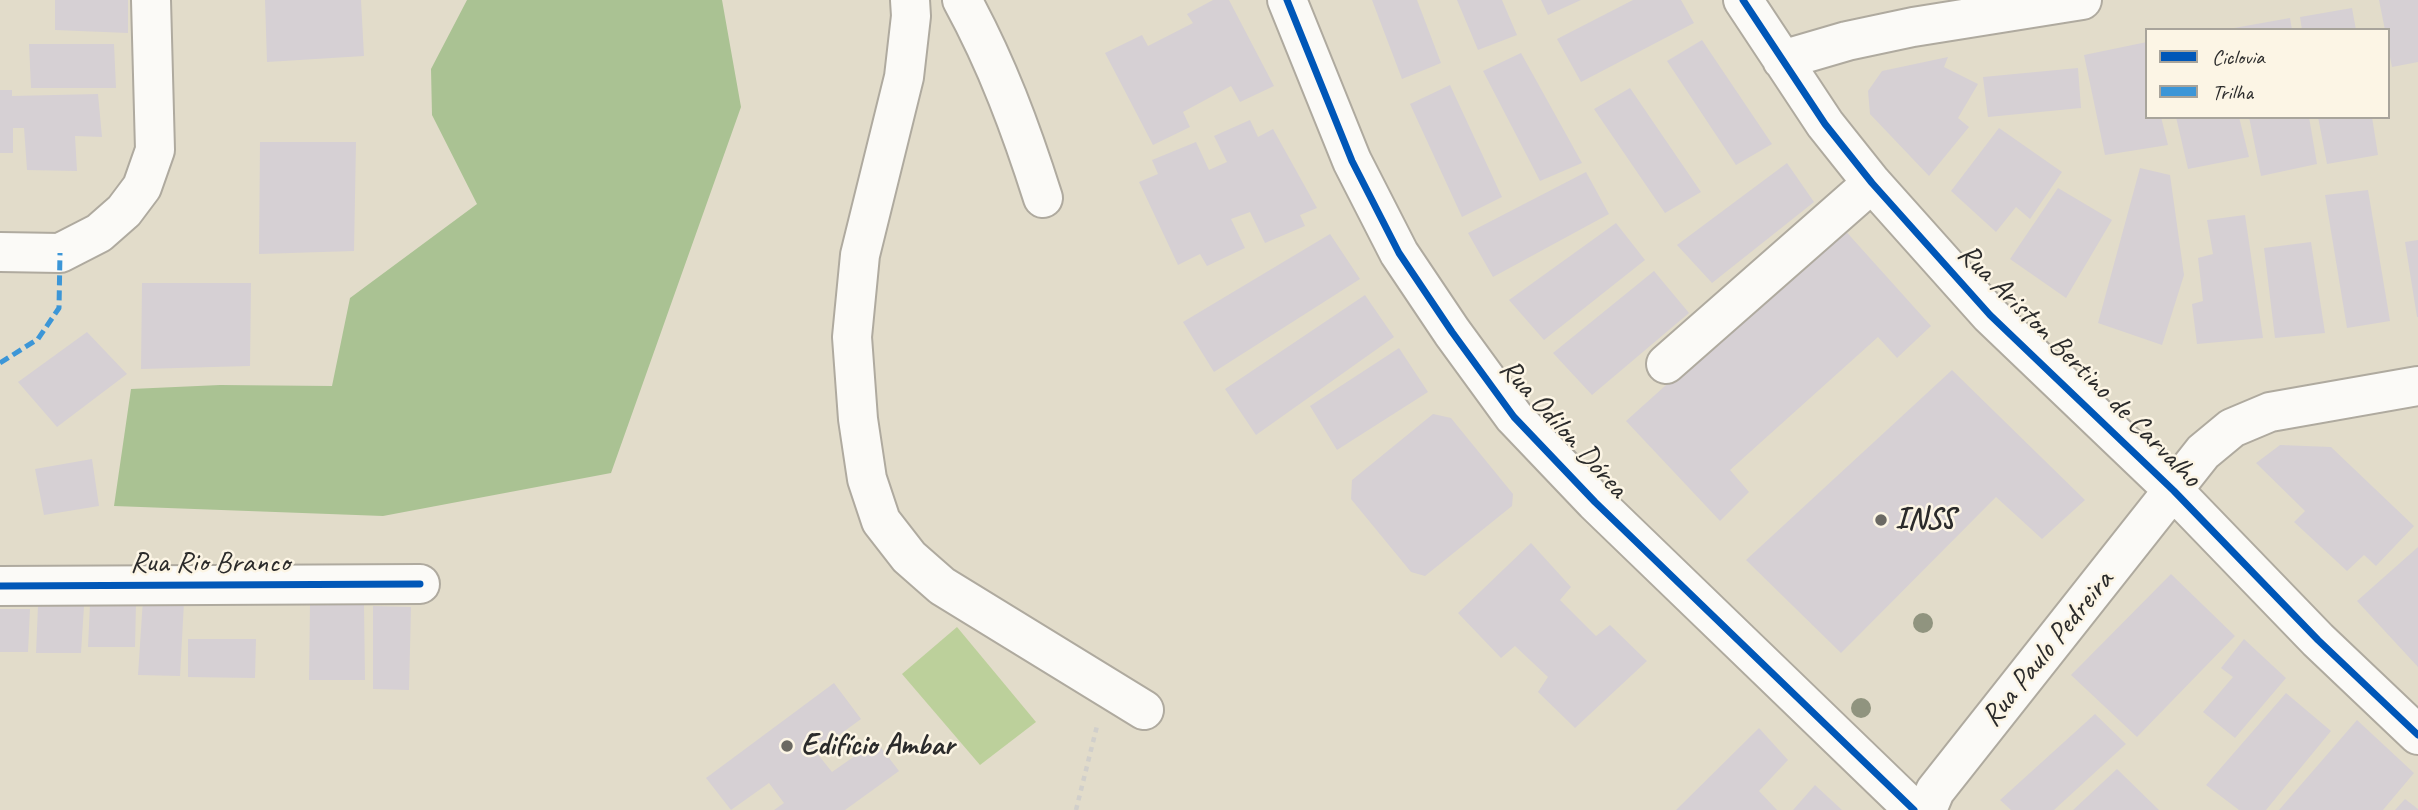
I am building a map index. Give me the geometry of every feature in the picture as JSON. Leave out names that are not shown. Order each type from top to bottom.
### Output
[{"type":"street","points":[[0,252],[60,253],[99,233],[124,211],[142,187],[155,150],[151,0]]},
{"type":"street","points":[[910,0],[911,16],[904,76],[860,256],[852,337],[858,419],[867,479],[881,521],[909,557],[942,586],[1144,710]]},
{"type":"street","points":[[962,0],[1000,75],[1021,127],[1043,198]]},
{"type":"street","name":"Rua Odilon Dórea","points":[[1287,0],[1352,161],[1399,253],[1514,417],[1594,502],[1914,810]]},
{"type":"street","name":"Rua Ariston Bertino de Carvalho","points":[[1743,0],[1825,124],[1872,183],[1990,315],[2174,491],[2318,640],[2418,735]]},
{"type":"street","points":[[1782,60],[1847,41],[1913,27],[2082,0]]},
{"type":"street","points":[[1666,364],[1872,183]]},
{"type":"street","name":"Rua Paulo Pedreira","points":[[1927,810],[1935,791],[2203,452],[2232,428],[2270,412],[2418,386]]},
{"type":"street","name":"Rua Rio Branco","points":[[0,586],[420,584]]},
{"type":"path","points":[[1076,810],[1107,686]]},
{"type":"green space","points":[[467,0],[722,0],[741,107],[611,473],[383,516],[114,506],[131,389],[220,385],[332,386],[350,298],[477,204],[432,115],[431,69]]},
{"type":"green space","points":[[957,627],[1036,722],[980,765],[902,674]]},
{"type":"building","points":[[55,0],[128,0],[128,33],[55,30]]},
{"type":"building","points":[[265,0],[361,0],[364,56],[267,62]]},
{"type":"building","points":[[1213,0],[1229,0],[1274,86],[1240,102],[1231,86],[1183,112],[1190,127],[1153,145],[1105,53],[1142,35],[1148,46],[1193,23],[1187,14]]},
{"type":"building","points":[[1372,0],[1417,0],[1441,63],[1402,79]]},
{"type":"building","points":[[1457,0],[1502,0],[1517,35],[1478,50]]},
{"type":"building","points":[[1541,0],[1581,0],[1548,15]]},
{"type":"building","points":[[1633,0],[1681,0],[1694,23],[1581,82],[1557,39]]},
{"type":"building","points":[[2379,0],[2418,0],[2418,62],[2392,67],[2390,28],[2385,28]]},
{"type":"building","points":[[2352,8],[2356,28],[2302,28],[2300,17]]},
{"type":"building","points":[[2290,18],[2292,28],[2234,28]]},
{"type":"building","points":[[1702,40],[1772,144],[1736,165],[1667,61]]},
{"type":"building","points":[[2145,42],[2145,119],[2162,119],[2168,145],[2105,155],[2084,55]]},
{"type":"building","points":[[29,44],[114,44],[116,88],[31,88]]},
{"type":"building","points":[[1521,53],[1582,163],[1540,181],[1483,71]]},
{"type":"building","points":[[1948,57],[1944,67],[1978,84],[1958,118],[1969,127],[1929,176],[1870,114],[1868,91],[1882,71]]},
{"type":"building","points":[[2078,68],[2081,108],[1988,117],[1983,77]]},
{"type":"building","points":[[1450,85],[1502,197],[1462,217],[1410,104]]},
{"type":"building","points":[[1630,88],[1701,192],[1665,213],[1594,109]]},
{"type":"building","points":[[0,90],[12,90],[12,96],[98,94],[102,137],[75,136],[77,171],[27,170],[24,128],[13,128],[13,153],[0,153]]},
{"type":"building","points":[[2176,119],[2240,119],[2249,157],[2188,169]]},
{"type":"building","points":[[2249,119],[2309,119],[2317,164],[2261,176]]},
{"type":"building","points":[[2318,119],[2372,119],[2378,155],[2327,164]]},
{"type":"building","points":[[1250,120],[1258,137],[1273,129],[1317,208],[1300,215],[1305,226],[1265,243],[1250,212],[1231,219],[1245,248],[1207,266],[1200,254],[1178,265],[1139,182],[1158,174],[1152,160],[1196,142],[1209,170],[1227,162],[1214,136]]},
{"type":"building","points":[[1999,128],[2062,172],[2030,219],[2016,207],[1996,232],[1951,191]]},
{"type":"building","points":[[260,142],[356,142],[354,251],[259,254]]},
{"type":"building","points":[[1787,163],[1814,202],[1712,283],[1677,245]]},
{"type":"building","points":[[2140,168],[2170,175],[2184,275],[2162,345],[2098,323]]},
{"type":"building","points":[[1586,172],[1609,214],[1493,277],[1468,233]]},
{"type":"building","points":[[2058,188],[2112,220],[2066,298],[2010,259]]},
{"type":"building","points":[[2368,190],[2390,321],[2347,328],[2325,195]]},
{"type":"building","points":[[2245,215],[2263,338],[2197,344],[2192,304],[2203,301],[2198,258],[2213,254],[2207,220]]},
{"type":"building","points":[[1616,223],[1645,260],[1544,340],[1509,300]]},
{"type":"building","points":[[1842,227],[1931,326],[1897,358],[1878,337],[1730,470],[1749,492],[1720,521],[1626,421]]},
{"type":"building","points":[[1330,234],[1360,279],[1214,372],[1183,322]]},
{"type":"building","points":[[2418,240],[2418,317],[2417,317],[2405,242]]},
{"type":"building","points":[[2311,242],[2325,333],[2275,338],[2264,248]]},
{"type":"building","points":[[1654,271],[1689,313],[1592,395],[1553,353]]},
{"type":"building","points":[[142,283],[251,283],[250,366],[141,369]]},
{"type":"building","points":[[1365,295],[1394,337],[1256,435],[1225,389]]},
{"type":"building","points":[[87,332],[127,374],[57,427],[18,382]]},
{"type":"building","points":[[1399,348],[1428,392],[1337,450],[1310,406]]},
{"type":"building","name":"INSS","points":[[1952,370],[2085,500],[2042,539],[1996,497],[1841,653],[1746,560]]},
{"type":"building","points":[[1433,414],[1451,418],[1513,494],[1512,506],[1425,576],[1411,572],[1351,499],[1352,480]]},
{"type":"building","points":[[2280,445],[2331,447],[2414,526],[2376,566],[2364,555],[2347,571],[2294,522],[2305,511],[2256,463]]},
{"type":"building","points":[[92,459],[99,506],[44,515],[35,469]]},
{"type":"building","points":[[1531,543],[1571,587],[1560,600],[1596,636],[1610,625],[1647,661],[1575,728],[1538,692],[1548,677],[1515,646],[1501,658],[1458,613]]},
{"type":"building","points":[[2418,547],[2418,667],[2357,601]]},
{"type":"building","points":[[2171,574],[2235,636],[2137,737],[2071,675]]},
{"type":"building","points":[[143,599],[184,602],[180,676],[138,675]]},
{"type":"building","points":[[310,603],[364,605],[365,680],[309,680]]},
{"type":"building","points":[[90,604],[136,604],[135,647],[88,647]]},
{"type":"building","points":[[38,606],[84,606],[81,653],[36,653]]},
{"type":"building","points":[[373,606],[411,607],[409,690],[373,689]]},
{"type":"building","points":[[0,609],[30,609],[28,652],[0,652]]},
{"type":"building","points":[[188,639],[256,639],[255,678],[188,677]]},
{"type":"building","points":[[2244,639],[2286,678],[2235,738],[2203,712],[2233,677],[2221,668]]},
{"type":"building","name":"Edifício Ambar","points":[[834,683],[861,719],[816,752],[832,772],[876,741],[899,771],[845,810],[774,810],[784,803],[769,783],[731,810],[706,778]]},
{"type":"building","points":[[2286,693],[2331,731],[2266,810],[2239,810],[2206,785]]},
{"type":"building","points":[[2095,714],[2126,744],[2054,810],[2011,810],[2000,800]]},
{"type":"building","points":[[2357,720],[2414,773],[2383,810],[2279,810]]},
{"type":"building","points":[[1759,728],[1788,760],[1759,791],[1777,810],[1676,810]]},
{"type":"building","points":[[2117,769],[2159,810],[2073,810]]},
{"type":"building","points":[[1815,785],[1842,810],[1793,810]]},
{"type":"building","points":[[2405,799],[2418,809],[2418,810],[2395,810]]},
{"type":"marked path","points":[[0,363],[38,339],[59,308],[60,253]]},
{"type":"cycle path","points":[[1287,0],[1352,161],[1399,253],[1514,417],[1595,502],[1914,810]]},
{"type":"cycle path","points":[[1743,0],[1825,124],[1872,183],[1990,315],[2174,491],[2318,640],[2418,735]]},
{"type":"cycle path","points":[[0,586],[420,584]]},
{"type":"place","name":"INSS","points":[[1881,520]]},
{"type":"place","name":"Edifício Ambar","points":[[787,746]]}]
